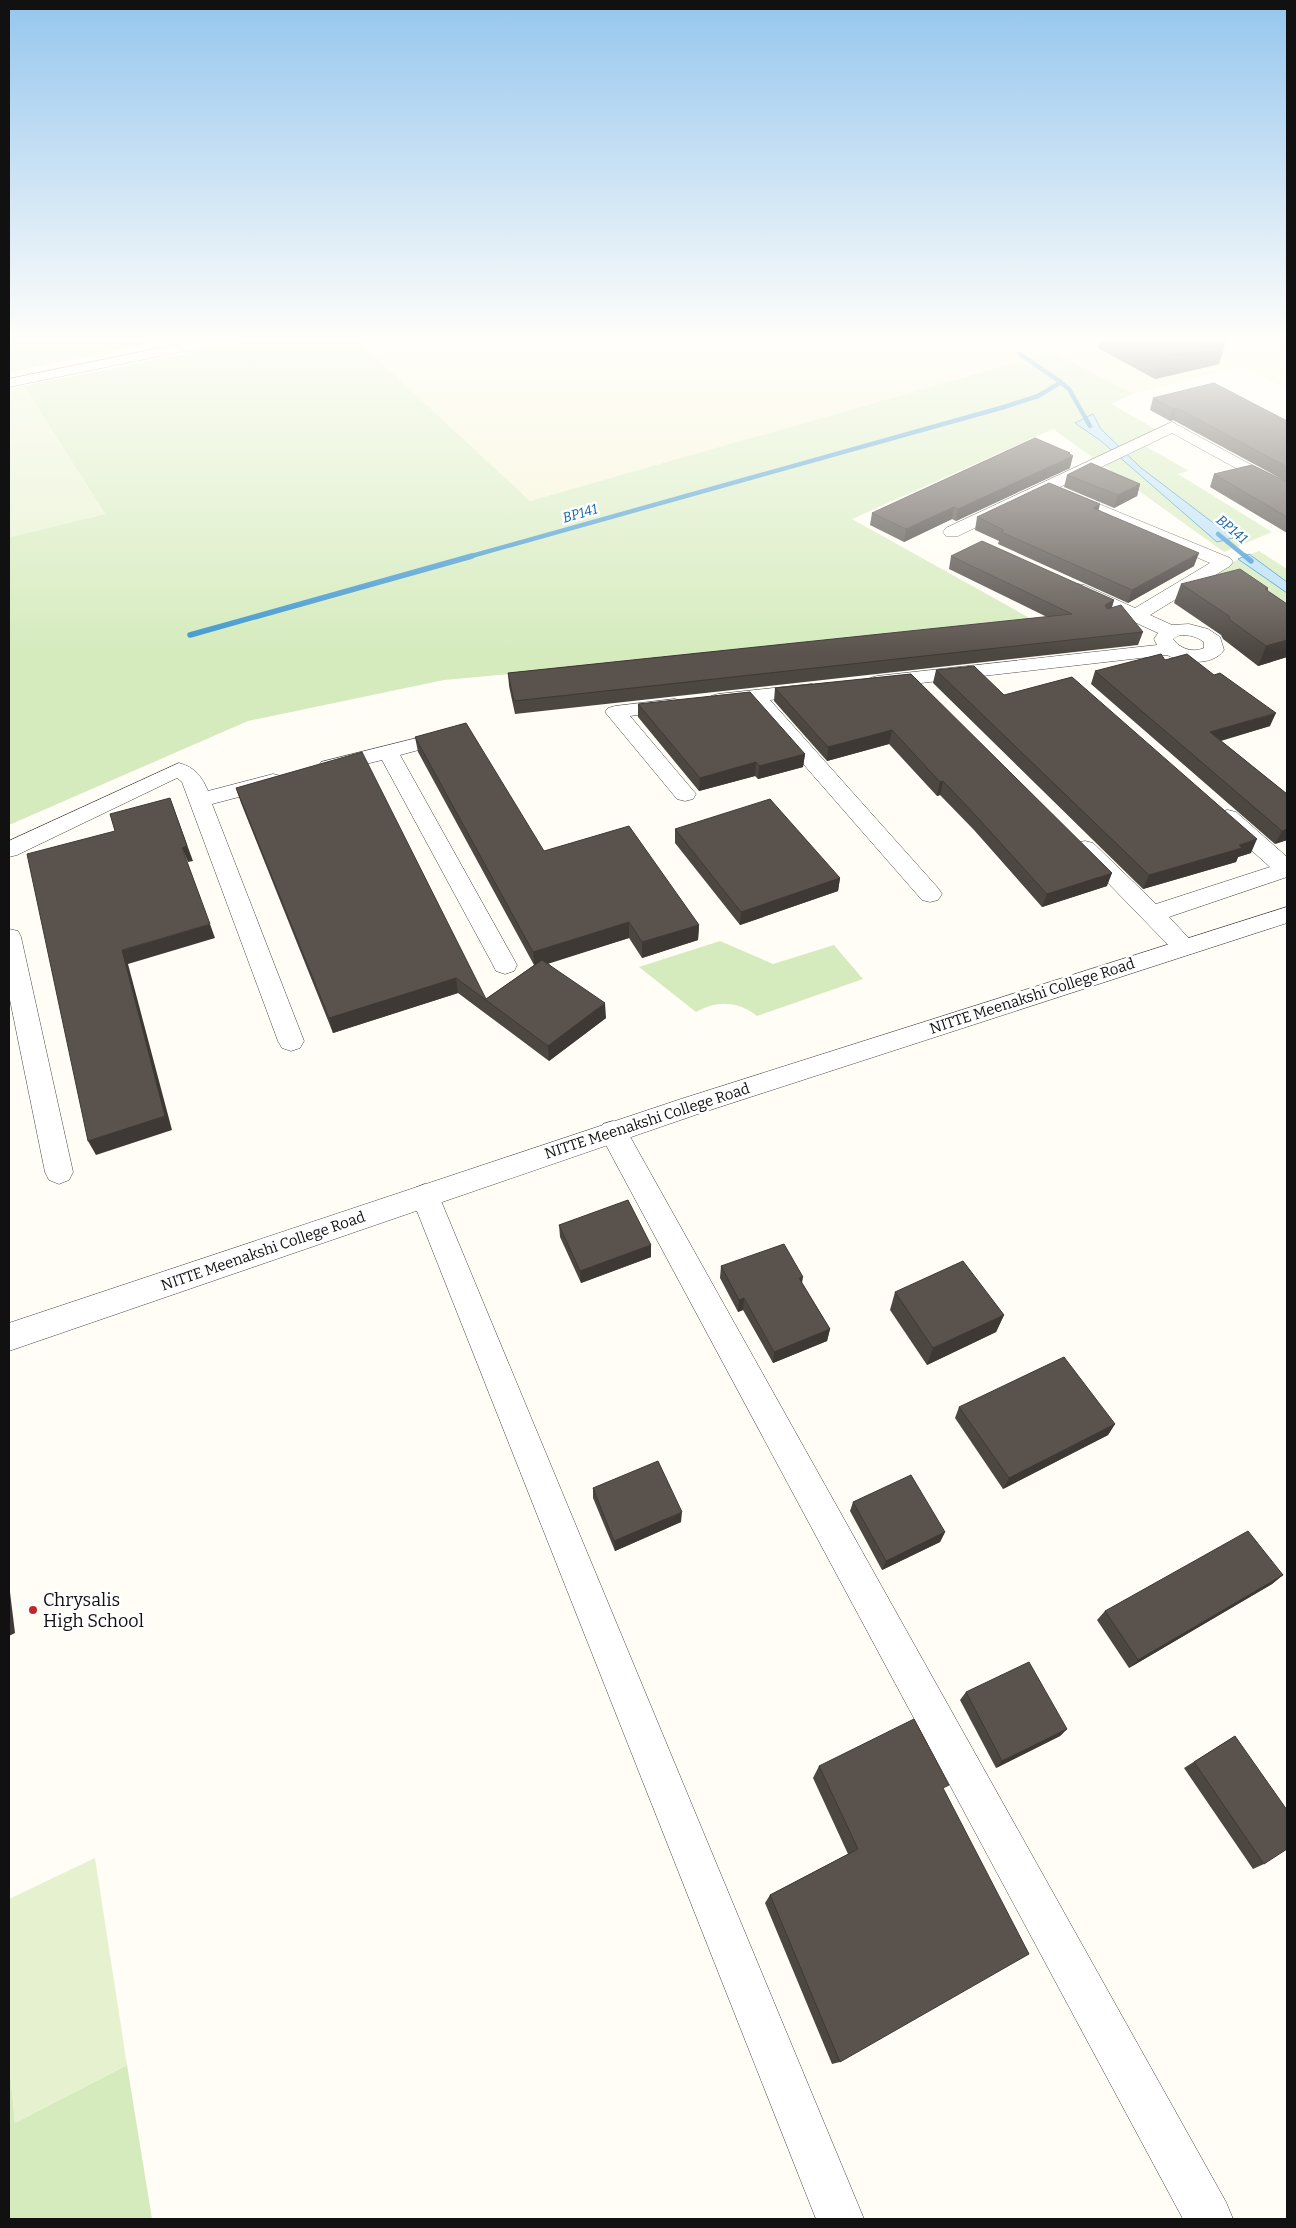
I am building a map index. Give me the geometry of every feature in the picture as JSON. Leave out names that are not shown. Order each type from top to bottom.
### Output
[{"type":"street","points":[[970,540],[952,532],[1136,445]]},
{"type":"street","points":[[1205,445],[1287,490]]},
{"type":"street","points":[[1048,488],[1224,562],[1136,615]]},
{"type":"street","points":[[854,685],[1052,664],[1170,640],[1136,615],[1066,583]]},
{"type":"street","points":[[1052,664],[1074,683]]},
{"type":"street","points":[[913,678],[934,699]]},
{"type":"street","points":[[685,794],[614,712],[834,687]]},
{"type":"street","points":[[755,696],[930,894]]},
{"type":"street","points":[[9,867],[196,790],[303,773],[461,733]]},
{"type":"street","points":[[388,752],[505,966]]},
{"type":"street","points":[[9,850],[180,769],[196,790],[291,1041]]},
{"type":"street","points":[[1214,805],[1287,869]]},
{"type":"street","points":[[1067,831],[1185,948]]},
{"type":"street","points":[[1151,914],[1287,869]]},
{"type":"street","name":"NITTE Meenakshi College Road","points":[[9,1337],[613,1132],[1287,915]]},
{"type":"street","points":[[9,937],[59,1172]]},
{"type":"street","points":[[613,1132],[1209,2219]]},
{"type":"street","points":[[424,1196],[840,2219]]},
{"type":"shaded area","points":[[470,445],[727,445],[530,501]]},
{"type":"green space","points":[[9,445],[61,445],[105,514],[9,537]]},
{"type":"green space","points":[[61,445],[470,445],[530,501],[727,445],[1017,445],[852,519],[1042,625],[444,680],[248,721],[9,825],[9,537],[105,514]]},
{"type":"green space","points":[[1075,445],[1143,445],[1189,471],[1178,474],[1272,532],[1224,552]]},
{"type":"green space","points":[[1259,551],[1287,569],[1287,623],[1218,573],[1238,559]]},
{"type":"green space","points":[[720,941],[773,964],[834,945],[863,979],[757,1016],[742,1007],[727,1004],[712,1005],[696,1012],[639,967]]},
{"type":"green space","points":[[95,1858],[127,2065],[15,2123],[9,2062],[9,1899]]},
{"type":"green space","points":[[9,2062],[15,2123],[127,2065],[152,2219],[9,2219]]},
{"type":"water","points":[[1106,445],[1117,445],[1140,467],[1233,538],[1217,542]]},
{"type":"water","points":[[1249,554],[1287,582],[1287,593],[1238,559]]},
{"type":"building","points":[[1020,445],[1051,445],[1073,456],[958,509],[954,507],[906,529],[872,513]]},
{"type":"building","points":[[1246,445],[1287,445],[1287,467]]},
{"type":"building","points":[[1091,463],[1140,484],[1118,495],[1067,475]]},
{"type":"building","points":[[1252,465],[1287,482],[1287,517],[1214,474]]},
{"type":"building","points":[[1049,483],[1100,504],[1093,508],[1199,553],[1132,590],[1001,532],[1004,530],[977,517]]},
{"type":"building","points":[[982,541],[1114,600],[1105,605],[1107,609],[1121,605],[1143,632],[514,701],[508,673],[1072,614],[951,556]]},
{"type":"building","points":[[1240,569],[1287,604],[1287,640],[1266,646],[1230,620],[1229,616],[1181,584]]},
{"type":"building","points":[[1161,654],[1165,660],[1187,654],[1214,675],[1220,673],[1276,713],[1210,732],[1287,794],[1287,829],[1282,831],[1095,671]]},
{"type":"building","points":[[974,666],[1004,695],[1072,677],[1257,839],[1239,845],[1242,848],[1149,875],[936,670]]},
{"type":"building","points":[[911,674],[1112,873],[1047,894],[943,781],[940,782],[892,730],[828,747],[775,688]]},
{"type":"building","points":[[750,692],[805,754],[759,766],[756,762],[700,778],[638,704]]},
{"type":"building","points":[[466,723],[544,851],[629,826],[699,925],[642,942],[629,922],[533,952],[415,737]]},
{"type":"building","points":[[362,752],[486,999],[542,960],[605,1003],[548,1046],[456,978],[329,1018],[236,788]]},
{"type":"building","points":[[170,798],[187,846],[182,848],[210,924],[122,950],[165,1116],[88,1141],[27,854],[115,831],[110,814]]},
{"type":"building","points":[[770,799],[840,878],[741,912],[675,829]]},
{"type":"building","points":[[628,1200],[651,1245],[580,1271],[559,1225]]},
{"type":"building","points":[[784,1244],[803,1277],[799,1278],[830,1329],[774,1352],[744,1298],[739,1300],[721,1266]]},
{"type":"building","points":[[963,1261],[1004,1315],[933,1348],[895,1292]]},
{"type":"building","points":[[1064,1357],[1115,1424],[1009,1478],[959,1407]]},
{"type":"building","points":[[658,1461],[682,1512],[614,1541],[593,1488]]},
{"type":"building","points":[[911,1475],[945,1532],[886,1561],[853,1502]]},
{"type":"building","points":[[1248,1531],[1283,1575],[1138,1660],[1105,1611]]},
{"type":"building","points":[[1029,1662],[1067,1729],[1002,1761],[966,1692]]},
{"type":"building","points":[[914,1719],[949,1785],[943,1788],[1029,1954],[840,2062],[770,1895],[858,1849],[819,1766]]},
{"type":"building","points":[[1235,1736],[1287,1810],[1287,1849],[1264,1864],[1194,1762]]},
{"type":"waterway","name":"BP141","points":[[468,557],[868,445]]},
{"type":"waterway","name":"BP141","points":[[1218,534],[1246,557]]},
{"type":"waterway","name":"BP141","points":[[190,635],[472,556]]},
{"type":"waterway","name":"BP141","points":[[1245,556],[1251,561]]},
{"type":"place","name":"Chrysalis High School","points":[[33,1610]]}]
